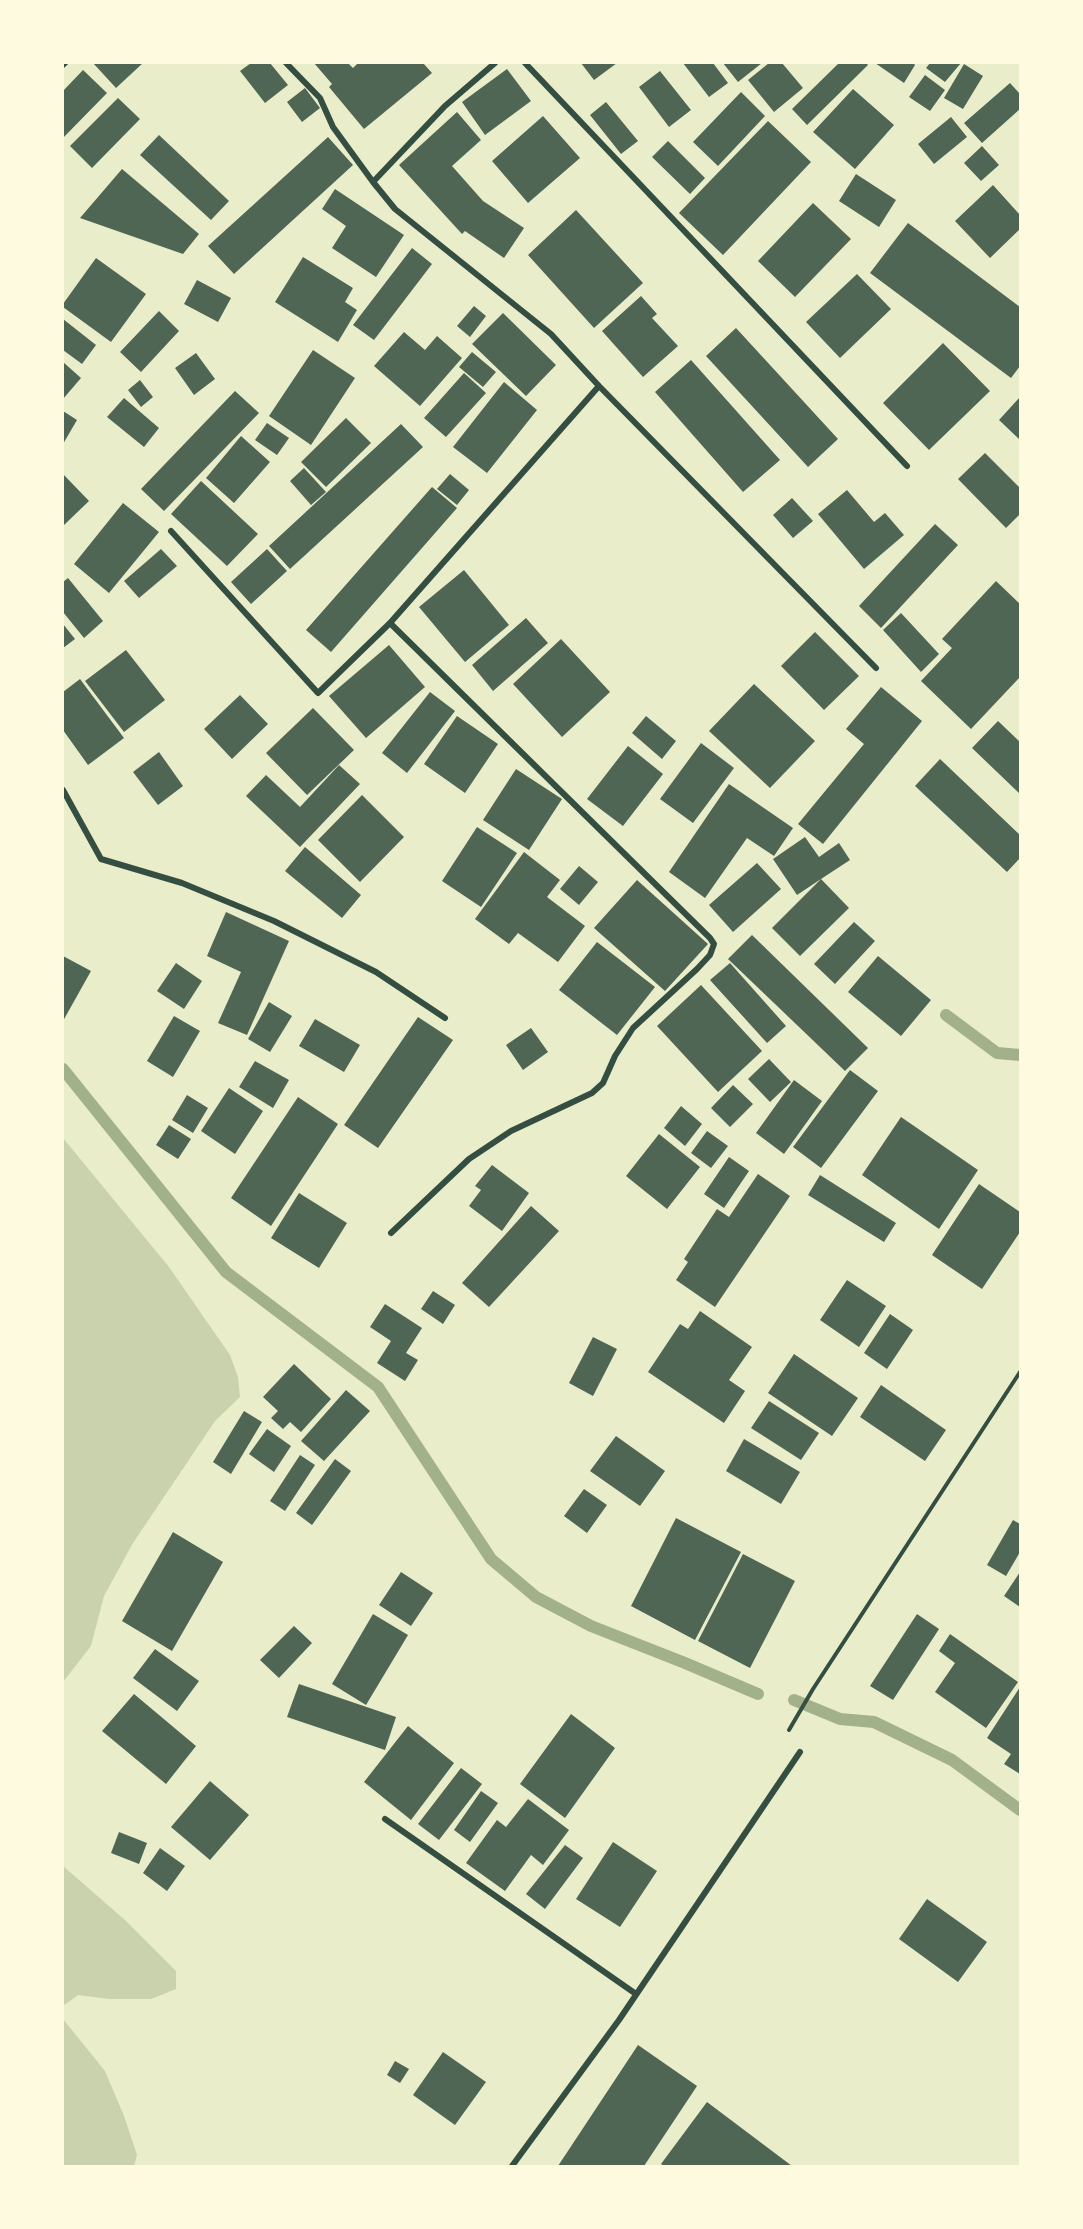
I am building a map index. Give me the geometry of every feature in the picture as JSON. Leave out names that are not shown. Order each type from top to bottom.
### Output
[{"type":"street","points":[[286,63],[320,98],[333,127],[395,209],[551,334],[599,386],[876,668]]},
{"type":"street","points":[[373,182],[445,106],[495,63]]},
{"type":"street","points":[[525,63],[907,466]]},
{"type":"street","points":[[171,531],[318,693],[390,623],[599,386]]},
{"type":"street","points":[[390,623],[714,944],[710,955],[697,969],[633,1028],[615,1056],[603,1083],[592,1093],[512,1131],[469,1159],[391,1233]]},
{"type":"street","points":[[63,790],[101,859],[182,883],[274,921],[376,972],[445,1018]]},
{"type":"street","points":[[512,2166],[636,1994],[800,1752]]},
{"type":"street","points":[[385,1819],[636,1994]]},
{"type":"path","points":[[789,1731],[813,1689],[1020,1372]]},
{"type":"green space","points":[[63,1138],[169,1267],[230,1355],[238,1377],[240,1397],[215,1421],[133,1543],[104,1596],[91,1646],[63,1682]]},
{"type":"green space","points":[[63,1866],[125,1920],[176,1971],[176,1989],[151,1999],[109,1999],[78,1995],[63,2006]]},
{"type":"green space","points":[[63,2019],[105,2071],[137,2155],[134,2166],[63,2166]]},
{"type":"building","points":[[93,63],[143,63],[116,88]]},
{"type":"building","points":[[251,63],[270,63],[288,85],[265,103],[240,71]]},
{"type":"building","points":[[314,63],[348,63],[353,68],[358,63],[423,63],[432,73],[364,129],[329,87],[332,84]]},
{"type":"building","points":[[581,63],[617,63],[594,80]]},
{"type":"building","points":[[683,63],[713,63],[728,83],[709,97]]},
{"type":"building","points":[[723,63],[762,63],[738,82]]},
{"type":"building","points":[[769,63],[782,63],[803,88],[774,112],[748,80]]},
{"type":"building","points":[[839,63],[866,63],[868,65],[807,125],[792,109]]},
{"type":"building","points":[[875,63],[913,63],[915,65],[904,83]]},
{"type":"building","points":[[930,63],[961,63],[945,82],[926,68]]},
{"type":"building","points":[[964,64],[983,76],[963,109],[944,98]]},
{"type":"building","points":[[507,69],[531,101],[485,135],[462,102]]},
{"type":"building","points":[[83,70],[107,93],[63,138],[63,91]]},
{"type":"building","points":[[660,71],[691,110],[669,127],[639,87]]},
{"type":"building","points":[[925,75],[945,90],[930,111],[909,97]]},
{"type":"building","points":[[1010,83],[1020,94],[1020,109],[982,143],[964,123]]},
{"type":"building","points":[[305,88],[320,108],[302,122],[287,102]]},
{"type":"building","points":[[853,89],[894,125],[855,169],[813,132]]},
{"type":"building","points":[[741,92],[765,116],[718,166],[693,142]]},
{"type":"building","points":[[118,98],[140,119],[92,168],[70,146]]},
{"type":"building","points":[[606,102],[638,141],[621,154],[590,115]]},
{"type":"building","points":[[457,112],[481,140],[452,166],[483,201],[524,228],[504,258],[465,231],[462,234],[399,165]]},
{"type":"building","points":[[543,116],[580,158],[528,203],[492,161]]},
{"type":"building","points":[[951,117],[967,137],[934,164],[918,144]]},
{"type":"building","points":[[768,121],[811,162],[723,255],[679,213]]},
{"type":"building","points":[[159,135],[229,201],[211,220],[140,155]]},
{"type":"building","points":[[328,137],[353,165],[234,274],[208,246]]},
{"type":"building","points":[[668,141],[705,178],[690,194],[652,157]]},
{"type":"building","points":[[982,146],[999,165],[981,181],[964,163]]},
{"type":"building","points":[[122,169],[199,234],[183,254],[80,218]]},
{"type":"building","points":[[856,174],[896,200],[879,227],[839,201]]},
{"type":"building","points":[[993,185],[1020,215],[1020,229],[990,258],[955,221]]},
{"type":"building","points":[[335,189],[404,235],[376,277],[332,248],[346,226],[322,209]]},
{"type":"building","points":[[813,203],[851,239],[795,297],[758,261]]},
{"type":"building","points":[[576,210],[643,283],[594,328],[528,255]]},
{"type":"building","points":[[908,223],[1020,307],[1020,366],[1011,378],[870,273]]},
{"type":"building","points":[[412,248],[432,264],[374,340],[353,325]]},
{"type":"building","points":[[303,257],[353,288],[345,302],[357,310],[338,342],[275,302]]},
{"type":"building","points":[[96,258],[146,294],[111,342],[63,307]]},
{"type":"building","points":[[857,274],[891,309],[840,358],[806,322]]},
{"type":"building","points":[[197,280],[231,298],[218,322],[184,304]]},
{"type":"building","points":[[641,296],[657,314],[652,318],[678,346],[643,377],[602,331]]},
{"type":"building","points":[[474,306],[486,316],[470,337],[457,326]]},
{"type":"building","points":[[159,311],[179,331],[141,372],[120,352]]},
{"type":"building","points":[[503,313],[556,365],[526,396],[472,344]]},
{"type":"building","points":[[63,319],[96,345],[82,364],[63,350]]},
{"type":"building","points":[[736,328],[838,439],[808,467],[706,356]]},
{"type":"building","points":[[404,332],[425,350],[437,336],[462,358],[420,406],[374,366]]},
{"type":"building","points":[[943,343],[990,391],[929,450],[883,403]]},
{"type":"building","points":[[313,350],[355,378],[311,445],[269,416]]},
{"type":"building","points":[[472,352],[496,372],[483,387],[459,367]]},
{"type":"building","points":[[196,353],[215,379],[194,395],[175,368]]},
{"type":"building","points":[[691,360],[780,460],[743,492],[655,392]]},
{"type":"building","points":[[63,362],[81,378],[63,399]]},
{"type":"building","points":[[464,373],[486,393],[446,437],[424,418]]},
{"type":"building","points":[[140,380],[153,397],[141,407],[128,390]]},
{"type":"building","points":[[504,382],[537,410],[487,473],[453,447]]},
{"type":"building","points":[[235,391],[259,413],[164,511],[141,489]]},
{"type":"building","points":[[1020,397],[1020,438],[1019,439],[999,420]]},
{"type":"building","points":[[124,398],[159,428],[144,447],[107,417]]},
{"type":"building","points":[[63,411],[77,420],[63,444]]},
{"type":"building","points":[[346,418],[371,443],[326,487],[301,462]]},
{"type":"building","points":[[267,423],[289,438],[277,455],[255,440]]},
{"type":"building","points":[[401,424],[423,447],[290,569],[269,546]]},
{"type":"building","points":[[241,436],[270,462],[234,503],[206,478]]},
{"type":"building","points":[[985,453],[1020,488],[1020,514],[1006,528],[958,479]]},
{"type":"building","points":[[304,468],[326,492],[311,505],[290,481]]},
{"type":"building","points":[[63,474],[89,501],[63,526]]},
{"type":"building","points":[[450,474],[469,490],[457,505],[437,489]]},
{"type":"building","points":[[201,481],[258,534],[227,566],[171,514]]},
{"type":"building","points":[[432,487],[457,508],[331,652],[306,630]]},
{"type":"building","points":[[847,490],[874,522],[885,513],[904,535],[864,569],[818,514]]},
{"type":"building","points":[[792,498],[813,521],[793,538],[773,515]]},
{"type":"building","points":[[123,503],[159,532],[109,593],[74,564]]},
{"type":"building","points":[[935,524],[958,545],[881,628],[859,606]]},
{"type":"building","points":[[161,549],[177,566],[139,598],[124,581]]},
{"type":"building","points":[[267,549],[287,571],[251,604],[231,582]]},
{"type":"building","points":[[464,570],[509,625],[465,662],[419,607]]},
{"type":"building","points":[[68,578],[103,621],[84,638],[63,612],[63,582]]},
{"type":"building","points":[[996,581],[1020,604],[1020,677],[971,729],[921,681],[952,648],[942,639]]},
{"type":"building","points":[[901,613],[939,654],[921,672],[883,630]]},
{"type":"building","points":[[526,618],[548,643],[493,691],[472,665]]},
{"type":"building","points":[[63,624],[75,639],[63,648]]},
{"type":"building","points":[[815,632],[859,676],[824,710],[781,666]]},
{"type":"building","points":[[561,639],[610,692],[562,737],[513,684]]},
{"type":"building","points":[[389,645],[425,687],[366,738],[329,696]]},
{"type":"building","points":[[126,650],[165,700],[124,732],[85,681]]},
{"type":"building","points":[[80,679],[124,738],[88,765],[63,730],[63,692]]},
{"type":"building","points":[[754,684],[815,741],[770,788],[709,731]]},
{"type":"building","points":[[881,687],[922,721],[823,844],[798,824],[864,744],[846,729]]},
{"type":"building","points":[[430,692],[455,711],[407,773],[382,753]]},
{"type":"building","points":[[240,695],[268,724],[232,759],[204,729]]},
{"type":"building","points":[[313,708],[354,750],[307,795],[266,753]]},
{"type":"building","points":[[457,716],[498,744],[465,793],[424,764]]},
{"type":"building","points":[[646,716],[676,741],[662,759],[632,733]]},
{"type":"building","points":[[998,721],[1020,742],[1020,794],[972,748]]},
{"type":"building","points":[[701,743],[734,768],[693,823],[660,799]]},
{"type":"building","points":[[628,746],[663,774],[623,826],[587,799]]},
{"type":"building","points":[[159,752],[183,786],[158,805],[133,772]]},
{"type":"building","points":[[940,759],[1020,835],[1020,858],[1007,872],[915,786]]},
{"type":"building","points":[[339,765],[360,784],[300,847],[246,796],[266,775],[300,807]]},
{"type":"building","points":[[516,769],[562,799],[529,850],[483,820]]},
{"type":"building","points":[[729,784],[793,828],[774,856],[747,838],[705,898],[669,872]]},
{"type":"building","points":[[362,795],[404,837],[360,882],[318,840]]},
{"type":"building","points":[[477,827],[517,853],[481,907],[442,881]]},
{"type":"building","points":[[805,837],[819,857],[839,843],[850,860],[797,895],[773,859]]},
{"type":"building","points":[[305,847],[361,895],[342,918],[285,871]]},
{"type":"building","points":[[524,852],[560,880],[547,897],[585,926],[558,962],[518,933],[509,944],[475,919]]},
{"type":"building","points":[[757,863],[781,889],[733,932],[709,905]]},
{"type":"building","points":[[579,866],[598,882],[579,905],[560,889]]},
{"type":"building","points":[[821,879],[849,908],[800,956],[772,928]]},
{"type":"building","points":[[637,880],[708,944],[665,991],[594,928]]},
{"type":"building","points":[[226,912],[289,941],[247,1035],[218,1023],[241,972],[207,956]]},
{"type":"building","points":[[854,922],[875,941],[835,984],[814,964]]},
{"type":"building","points":[[752,935],[868,1048],[845,1071],[728,959]]},
{"type":"building","points":[[597,942],[655,987],[617,1035],[559,990]]},
{"type":"building","points":[[63,956],[91,971],[63,1021]]},
{"type":"building","points":[[878,956],[931,1000],[901,1036],[848,992]]},
{"type":"building","points":[[176,963],[202,981],[184,1009],[157,991]]},
{"type":"building","points":[[730,963],[786,1026],[767,1043],[710,980]]},
{"type":"building","points":[[701,985],[762,1051],[718,1092],[657,1026]]},
{"type":"building","points":[[269,1002],[292,1016],[270,1052],[248,1039]]},
{"type":"building","points":[[174,1016],[200,1031],[173,1077],[147,1061]]},
{"type":"building","points":[[418,1017],[453,1040],[378,1148],[344,1125]]},
{"type":"building","points":[[315,1019],[360,1045],[344,1072],[299,1046]]},
{"type":"building","points":[[531,1028],[548,1052],[523,1070],[506,1045]]},
{"type":"building","points":[[769,1059],[791,1082],[770,1102],[748,1079]]},
{"type":"building","points":[[255,1061],[289,1080],[273,1108],[239,1087]]},
{"type":"building","points":[[850,1070],[878,1091],[821,1168],[793,1147]]},
{"type":"building","points":[[794,1080],[822,1101],[784,1154],[756,1133]]},
{"type":"building","points":[[733,1085],[753,1104],[730,1127],[711,1108]]},
{"type":"building","points":[[229,1088],[263,1111],[235,1154],[201,1131]]},
{"type":"building","points":[[187,1095],[208,1108],[193,1133],[172,1120]]},
{"type":"building","points":[[298,1097],[338,1124],[271,1226],[231,1198]]},
{"type":"building","points":[[681,1106],[702,1124],[685,1146],[664,1128]]},
{"type":"building","points":[[901,1117],[978,1170],[939,1229],[862,1175]]},
{"type":"building","points":[[169,1125],[191,1139],[178,1159],[156,1145]]},
{"type":"building","points":[[707,1131],[728,1146],[711,1168],[691,1153]]},
{"type":"building","points":[[659,1134],[700,1167],[667,1209],[626,1176]]},
{"type":"building","points":[[729,1157],[749,1171],[724,1208],[704,1194]]},
{"type":"building","points":[[492,1165],[529,1193],[502,1231],[469,1206],[481,1190],[475,1186]]},
{"type":"building","points":[[758,1174],[790,1196],[715,1307],[676,1280],[688,1262],[684,1259],[717,1209],[729,1217]]},
{"type":"building","points":[[820,1175],[896,1223],[884,1242],[808,1195]]},
{"type":"building","points":[[979,1184],[1020,1212],[1020,1232],[982,1289],[932,1255]]},
{"type":"building","points":[[299,1193],[347,1223],[319,1268],[271,1238]]},
{"type":"building","points":[[531,1206],[559,1231],[489,1307],[462,1283]]},
{"type":"building","points":[[847,1280],[886,1306],[859,1347],[820,1320]]},
{"type":"building","points":[[433,1291],[455,1305],[443,1324],[421,1309]]},
{"type":"building","points":[[385,1304],[422,1328],[406,1353],[418,1360],[405,1381],[377,1363],[391,1341],[370,1327]]},
{"type":"building","points":[[700,1311],[752,1347],[729,1380],[745,1391],[724,1423],[648,1372],[680,1324],[688,1329]]},
{"type":"building","points":[[890,1314],[913,1330],[887,1369],[864,1353]]},
{"type":"building","points":[[593,1337],[617,1349],[593,1396],[569,1383]]},
{"type":"building","points":[[794,1354],[858,1398],[832,1436],[768,1393]]},
{"type":"building","points":[[294,1364],[331,1399],[301,1432],[290,1422],[283,1429],[271,1418],[278,1411],[263,1397]]},
{"type":"building","points":[[881,1385],[946,1430],[925,1461],[860,1417]]},
{"type":"building","points":[[346,1390],[370,1411],[324,1461],[301,1441]]},
{"type":"building","points":[[769,1401],[819,1433],[801,1460],[751,1428]]},
{"type":"building","points":[[244,1411],[262,1422],[231,1474],[213,1462]]},
{"type":"building","points":[[267,1429],[291,1446],[274,1472],[249,1454]]},
{"type":"building","points":[[616,1436],[665,1471],[640,1506],[590,1471]]},
{"type":"building","points":[[744,1439],[800,1472],[781,1504],[726,1471]]},
{"type":"building","points":[[300,1455],[315,1465],[285,1511],[270,1501]]},
{"type":"building","points":[[335,1459],[351,1471],[312,1525],[296,1513]]},
{"type":"building","points":[[584,1489],[607,1505],[587,1533],[564,1516]]},
{"type":"building","points":[[676,1518],[741,1552],[695,1640],[631,1606]]},
{"type":"building","points":[[1013,1520],[1020,1524],[1020,1552],[1006,1576],[987,1565]]},
{"type":"building","points":[[173,1532],[223,1562],[172,1651],[122,1621]]},
{"type":"building","points":[[743,1554],[795,1581],[750,1668],[698,1641]]},
{"type":"building","points":[[401,1572],[433,1593],[411,1626],[379,1605]]},
{"type":"building","points":[[1020,1572],[1020,1607],[1004,1596]]},
{"type":"building","points":[[373,1614],[408,1635],[366,1705],[332,1684]]},
{"type":"building","points":[[917,1614],[939,1629],[893,1700],[870,1686]]},
{"type":"building","points":[[294,1626],[312,1643],[279,1678],[260,1660]]},
{"type":"building","points":[[950,1634],[1018,1682],[986,1728],[935,1692],[955,1663],[939,1651]]},
{"type":"building","points":[[155,1649],[199,1681],[177,1711],[133,1678]]},
{"type":"building","points":[[299,1684],[396,1717],[385,1750],[287,1717]]},
{"type":"building","points":[[1020,1687],[1020,1774],[1004,1764],[1011,1754],[987,1738]]},
{"type":"building","points":[[134,1694],[196,1746],[166,1784],[102,1731]]},
{"type":"building","points":[[571,1714],[615,1748],[565,1818],[520,1784]]},
{"type":"building","points":[[408,1726],[454,1763],[411,1820],[364,1782]]},
{"type":"building","points":[[461,1768],[482,1784],[439,1840],[418,1824]]},
{"type":"building","points":[[210,1781],[249,1815],[210,1860],[171,1827]]},
{"type":"building","points":[[481,1791],[498,1803],[470,1842],[454,1830]]},
{"type":"building","points":[[528,1799],[569,1830],[543,1865],[531,1855],[505,1891],[466,1863],[497,1820],[506,1827]]},
{"type":"building","points":[[119,1832],[147,1843],[139,1864],[111,1853]]},
{"type":"building","points":[[613,1842],[657,1871],[620,1927],[576,1899]]},
{"type":"building","points":[[565,1845],[583,1858],[545,1909],[526,1894]]},
{"type":"building","points":[[160,1848],[185,1866],[167,1891],[143,1873]]},
{"type":"building","points":[[927,1899],[987,1942],[958,1982],[899,1939]]},
{"type":"building","points":[[638,2045],[697,2086],[644,2166],[558,2166]]},
{"type":"building","points":[[443,2052],[486,2082],[455,2125],[413,2095]]},
{"type":"building","points":[[395,2061],[409,2069],[400,2083],[387,2075]]},
{"type":"building","points":[[707,2102],[792,2166],[664,2166],[661,2164]]},
{"type":"waterway","points":[[946,1015],[997,1053],[1020,1055]]},
{"type":"waterway","points":[[63,1069],[226,1272],[378,1387],[491,1559],[536,1597],[591,1626],[758,1694]]},
{"type":"waterway","points":[[794,1700],[840,1719],[874,1722],[952,1760],[1020,1810]]}]
